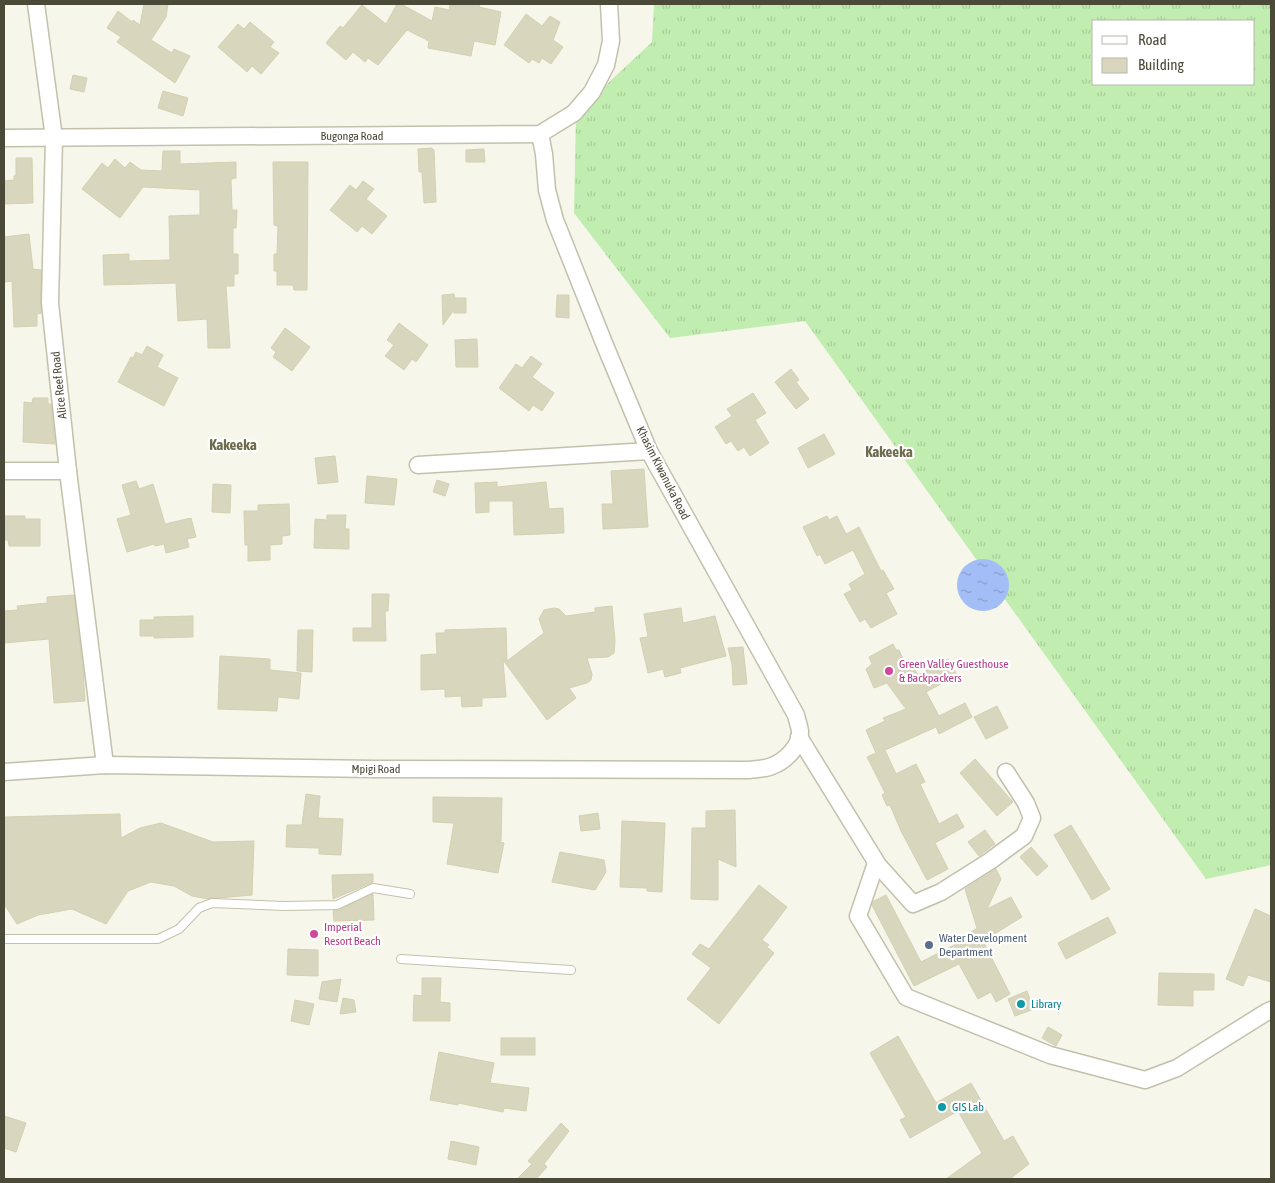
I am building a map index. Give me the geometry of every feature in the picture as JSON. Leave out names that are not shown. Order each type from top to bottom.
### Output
[{"type":"street","name":"Alice Reef Road","points":[[36,4],[54,138],[50,303],[68,471],[105,765]]},
{"type":"street","points":[[540,134],[574,113],[592,92],[606,65],[611,41],[609,4]]},
{"type":"street","name":"Bugonga Road","points":[[4,138],[540,134]]},
{"type":"street","name":"Khasim Kiwanuka Road","points":[[540,134],[547,190],[555,220],[649,451],[796,715],[800,732],[799,737]]},
{"type":"street","points":[[418,465],[649,451]]},
{"type":"street","points":[[4,471],[68,471]]},
{"type":"street","points":[[799,737],[876,863],[913,904],[941,892],[990,861],[1024,836],[1032,818],[1026,803],[1006,772]]},
{"type":"street","name":"Mpigi Road","points":[[4,772],[105,765],[366,769],[749,770],[771,767],[786,758],[799,737]]},
{"type":"street","points":[[876,863],[858,916],[906,997],[1050,1055],[1145,1080],[1177,1068],[1271,1010]]},
{"type":"lane","points":[[4,939],[158,940],[180,929],[199,908],[212,903],[284,906],[338,905],[373,888],[410,894]]},
{"type":"lane","points":[[401,959],[571,970]]},
{"type":"green space","points":[[654,4],[1271,4],[1271,865],[1206,879],[805,321],[670,338],[574,213],[576,113],[652,42]]},
{"type":"water","points":[[978,559],[988,559],[998,563],[1005,570],[1009,585],[1005,600],[998,607],[988,611],[978,611],[968,607],[961,600],[957,590],[957,580],[961,570],[968,563]]},
{"type":"building","points":[[144,4],[168,4],[166,17],[151,40],[172,53],[174,49],[190,56],[175,83],[117,42],[121,37],[107,28],[118,11],[132,22],[133,20],[140,25]]},
{"type":"building","points":[[397,4],[401,4],[432,21],[435,7],[449,10],[450,4],[480,4],[479,7],[501,12],[495,45],[474,41],[471,56],[428,48],[429,41],[407,30],[378,65],[368,58],[365,62],[353,52],[346,60],[326,43],[340,26],[343,28],[362,5],[386,24]]},
{"type":"building","points":[[526,14],[542,26],[550,16],[560,22],[553,40],[563,47],[551,64],[542,58],[539,63],[532,59],[529,63],[504,45]]},
{"type":"building","points":[[250,22],[274,42],[270,47],[279,53],[261,74],[252,66],[247,72],[218,47],[238,24],[244,29]]},
{"type":"building","points":[[73,75],[87,78],[84,92],[70,89]]},
{"type":"building","points":[[163,91],[188,98],[183,116],[158,108]]},
{"type":"building","points":[[432,148],[434,150],[436,202],[424,203],[422,172],[419,172],[418,149]]},
{"type":"building","points":[[484,149],[485,162],[466,162],[466,150]]},
{"type":"building","points":[[163,151],[180,151],[180,164],[236,162],[236,178],[231,179],[232,210],[237,210],[236,228],[233,228],[233,254],[238,254],[238,274],[234,274],[234,286],[226,286],[230,348],[208,348],[207,319],[178,321],[176,283],[104,285],[103,255],[129,254],[129,261],[170,260],[169,216],[200,215],[200,190],[143,187],[120,218],[82,189],[102,163],[108,168],[115,159],[125,168],[130,162],[141,170],[162,171]]},
{"type":"building","points":[[16,158],[32,158],[33,203],[4,204],[4,181],[14,180],[16,175]]},
{"type":"building","points":[[273,162],[308,162],[307,290],[294,290],[293,285],[277,285],[277,271],[274,271],[274,254],[277,254],[278,226],[274,225]]},
{"type":"building","points":[[363,181],[374,189],[366,199],[387,216],[372,234],[362,226],[357,232],[330,210],[350,185],[356,190]]},
{"type":"building","points":[[29,234],[33,269],[41,270],[41,313],[37,314],[37,326],[14,327],[12,281],[4,282],[4,237]]},
{"type":"building","points":[[454,294],[455,298],[466,298],[466,313],[454,313],[454,310],[443,325],[442,295]]},
{"type":"building","points":[[557,295],[569,295],[569,318],[556,317]]},
{"type":"building","points":[[399,323],[428,345],[416,362],[412,359],[404,370],[385,356],[394,345],[387,340]]},
{"type":"building","points":[[285,328],[310,347],[292,371],[273,357],[276,352],[271,348]]},
{"type":"building","points":[[477,339],[478,367],[456,367],[455,340]]},
{"type":"building","points":[[147,346],[163,355],[157,367],[178,378],[164,406],[118,382],[131,357],[133,358],[136,352],[142,355]]},
{"type":"building","points":[[531,356],[542,364],[532,377],[554,393],[542,411],[533,405],[529,411],[499,388],[516,364],[522,368]]},
{"type":"building","points":[[791,369],[799,380],[796,382],[809,399],[796,409],[775,382]]},
{"type":"building","points":[[753,393],[766,413],[755,420],[769,443],[750,456],[744,447],[738,451],[731,441],[726,444],[715,427],[732,416],[727,409]]},
{"type":"building","points":[[33,398],[48,398],[48,404],[51,404],[55,444],[23,442],[24,402],[32,403]]},
{"type":"building","points":[[824,434],[835,454],[808,468],[798,448]]},
{"type":"building","points":[[335,456],[338,482],[318,484],[315,458]]},
{"type":"building","points":[[644,469],[648,527],[603,529],[602,504],[613,504],[611,471]]},
{"type":"building","points":[[367,476],[397,479],[394,505],[365,503]]},
{"type":"building","points":[[437,480],[449,484],[445,496],[433,492]]},
{"type":"building","points":[[136,481],[139,489],[153,484],[165,524],[191,518],[196,537],[187,539],[189,547],[166,553],[164,544],[155,546],[154,544],[127,552],[117,519],[131,515],[122,485]]},
{"type":"building","points":[[497,482],[497,487],[546,482],[549,509],[563,508],[564,533],[514,535],[513,501],[489,501],[489,512],[476,513],[475,483]]},
{"type":"building","points":[[213,484],[231,485],[230,513],[212,512]]},
{"type":"building","points":[[289,504],[290,535],[282,536],[282,544],[270,545],[270,560],[248,561],[248,545],[245,545],[244,511],[258,511],[258,505]]},
{"type":"building","points":[[327,515],[346,515],[345,529],[349,529],[349,549],[314,548],[315,519],[327,520]]},
{"type":"building","points":[[4,516],[25,516],[25,519],[40,519],[40,546],[9,546],[8,540],[4,540]]},
{"type":"building","points":[[827,516],[829,520],[837,516],[846,534],[859,527],[881,571],[883,570],[894,589],[886,593],[897,614],[871,628],[865,619],[860,622],[844,594],[852,590],[849,584],[865,574],[853,550],[825,564],[820,554],[817,556],[803,527]]},
{"type":"building","points":[[372,594],[389,594],[388,611],[385,611],[386,641],[353,641],[353,628],[372,628]]},
{"type":"building","points":[[74,595],[85,701],[54,703],[49,639],[4,643],[4,611],[18,610],[17,606],[47,603],[47,597]]},
{"type":"building","points":[[612,606],[615,641],[614,653],[608,657],[587,658],[592,674],[591,680],[569,688],[576,698],[547,720],[503,660],[506,697],[482,698],[482,706],[462,707],[461,696],[445,697],[445,689],[421,690],[421,655],[437,654],[436,633],[445,633],[445,630],[506,628],[507,661],[544,633],[539,619],[544,610],[559,609],[566,616],[595,612],[595,608]]},
{"type":"building","points":[[681,608],[683,623],[715,616],[726,656],[680,668],[681,673],[665,677],[663,669],[648,673],[640,638],[648,637],[644,614]]},
{"type":"building","points":[[193,616],[193,637],[154,638],[154,636],[140,636],[140,620],[154,620],[154,617]]},
{"type":"building","points":[[298,630],[313,630],[312,672],[297,671]]},
{"type":"building","points":[[893,644],[896,650],[899,650],[908,670],[914,668],[918,675],[948,659],[957,675],[926,692],[939,716],[965,703],[972,717],[939,734],[936,727],[885,750],[896,774],[916,764],[925,782],[920,784],[939,824],[957,814],[964,827],[935,843],[948,869],[927,880],[901,831],[890,805],[887,806],[882,795],[885,793],[867,757],[876,753],[866,730],[885,721],[883,718],[906,709],[887,683],[874,688],[866,669],[872,664],[869,657]]},
{"type":"building","points":[[743,647],[747,684],[733,685],[732,664],[728,648]]},
{"type":"building","points":[[220,656],[270,659],[270,670],[301,673],[299,699],[278,697],[277,711],[218,709]]},
{"type":"building","points":[[997,706],[1008,728],[986,739],[974,717]]},
{"type":"building","points":[[975,759],[1013,802],[997,816],[960,773]]},
{"type":"building","points":[[306,794],[320,796],[318,818],[343,819],[341,855],[319,854],[319,848],[286,847],[287,825],[302,825]]},
{"type":"building","points":[[433,797],[502,798],[501,841],[496,841],[504,843],[498,873],[447,864],[454,823],[433,822]]},
{"type":"building","points":[[735,810],[736,867],[718,859],[718,900],[691,899],[692,828],[706,828],[706,811]]},
{"type":"building","points":[[598,813],[600,829],[581,831],[579,816]]},
{"type":"building","points":[[120,814],[121,838],[140,828],[161,823],[213,842],[254,841],[252,895],[208,899],[192,896],[174,886],[151,882],[128,891],[106,924],[72,909],[38,915],[17,924],[4,904],[4,817]]},
{"type":"building","points":[[622,821],[665,823],[662,892],[647,891],[647,888],[620,887]]},
{"type":"building","points":[[1071,825],[1110,889],[1092,900],[1054,835]]},
{"type":"building","points":[[985,830],[995,844],[979,856],[968,842]]},
{"type":"building","points":[[1031,847],[1048,866],[1037,876],[1020,857]]},
{"type":"building","points":[[560,852],[604,860],[606,872],[595,890],[552,882]]},
{"type":"building","points":[[996,869],[1001,879],[987,909],[1011,897],[1022,917],[983,941],[1010,994],[996,1002],[991,992],[978,999],[959,964],[914,986],[872,905],[874,901],[886,895],[921,962],[964,940],[963,938],[977,928],[965,889]]},
{"type":"building","points":[[373,874],[373,882],[333,899],[332,875]]},
{"type":"building","points":[[759,885],[787,907],[762,940],[769,945],[767,947],[774,953],[719,1024],[687,999],[711,968],[692,954],[700,944],[709,949]]},
{"type":"building","points":[[373,894],[374,920],[334,921],[333,911]]},
{"type":"building","points":[[1255,909],[1271,916],[1271,982],[1248,975],[1243,986],[1226,979]]},
{"type":"building","points":[[1108,917],[1116,933],[1066,959],[1058,943]]},
{"type":"building","points":[[288,949],[318,950],[318,976],[287,975]]},
{"type":"building","points":[[1159,973],[1214,974],[1214,990],[1193,990],[1193,1006],[1158,1005]]},
{"type":"building","points":[[422,978],[441,978],[440,1002],[450,1003],[450,1021],[413,1021],[414,995],[422,996]]},
{"type":"building","points":[[341,979],[337,1002],[319,999],[322,982]]},
{"type":"building","name":"Library","points":[[1027,991],[1034,1009],[1015,1016],[1008,999]]},
{"type":"building","points":[[343,998],[354,1000],[356,1012],[340,1014]]},
{"type":"building","points":[[295,1000],[314,1004],[309,1025],[291,1021]]},
{"type":"building","points":[[1048,1027],[1062,1035],[1056,1046],[1042,1038]]},
{"type":"building","name":"GIS Lab","points":[[898,1036],[936,1103],[971,1083],[1004,1141],[1013,1136],[1029,1164],[1010,1179],[946,1179],[982,1153],[958,1111],[910,1138],[900,1120],[906,1117],[870,1053]]},
{"type":"building","points":[[501,1038],[535,1038],[535,1055],[501,1055]]},
{"type":"building","points":[[439,1052],[494,1063],[490,1083],[529,1088],[526,1111],[504,1108],[503,1112],[458,1103],[458,1105],[430,1100]]},
{"type":"building","points":[[4,1116],[26,1123],[16,1152],[4,1148]]},
{"type":"building","points":[[561,1123],[569,1131],[544,1164],[547,1167],[536,1179],[517,1179],[532,1164],[528,1161]]},
{"type":"building","points":[[451,1141],[479,1147],[476,1165],[448,1159]]},
{"type":"place","name":"Green Valley Guesthouse & Backpackers","points":[[889,671]]},
{"type":"place","name":"Imperial Resort Beach","points":[[314,934]]},
{"type":"place","name":"Water Development Department","points":[[929,945]]},
{"type":"place","name":"Library","points":[[1021,1004]]},
{"type":"place","name":"GIS Lab","points":[[942,1107]]},
{"type":"district","name":"Kakeeka","points":[[233,445]]},
{"type":"district","name":"Kakeeka","points":[[889,452]]}]
